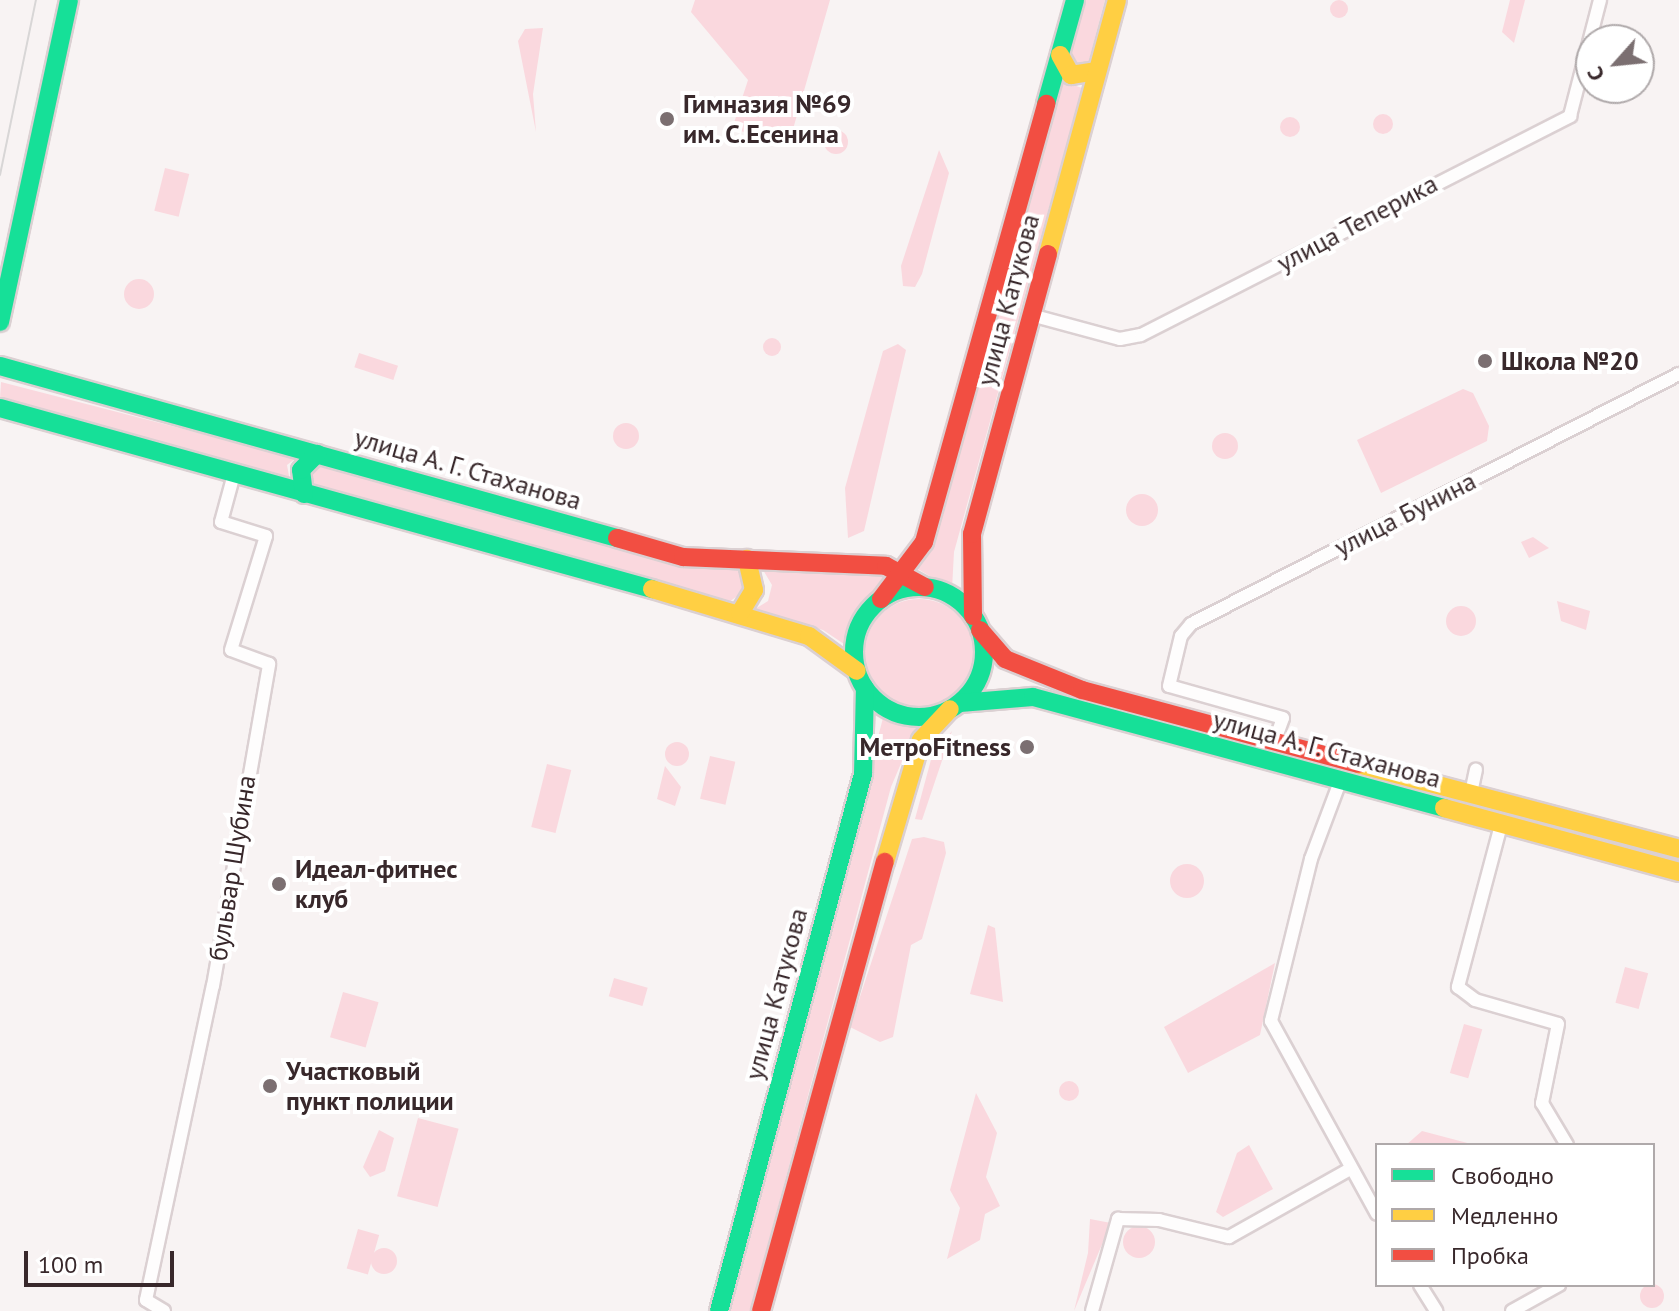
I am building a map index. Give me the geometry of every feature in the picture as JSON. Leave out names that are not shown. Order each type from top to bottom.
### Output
[{"type":"main road","points":[[0,322],[69,0]]},
{"type":"main road","name":"улица Катукова","points":[[894,569],[916,554],[1075,0]]},
{"type":"main road","name":"улица Катукова","points":[[977,623],[972,534],[1117,0]]},
{"type":"main road","points":[[1060,55],[1071,75],[1096,71]]},
{"type":"main road","name":"улица А. Г. Стаханова","points":[[0,366],[683,557],[894,569]]},
{"type":"main road","points":[[0,408],[740,613],[809,636],[903,715],[955,706]]},
{"type":"main road","points":[[304,494],[301,470],[317,454]]},
{"type":"main road","points":[[740,613],[754,590],[747,559]]},
{"type":"main road","points":[[761,1311],[913,762],[921,740],[955,706],[981,670],[977,623],[960,601],[925,587],[894,569],[881,599],[857,631],[861,679]]},
{"type":"main road","points":[[881,599],[925,587]]},
{"type":"main road","name":"улица А. Г. Стаханова","points":[[977,623],[1005,659],[1035,674],[1679,849]]},
{"type":"main road","name":"улица Катукова","points":[[719,1311],[863,774],[861,679]]},
{"type":"main road","name":"улица А. Г. Стаханова","points":[[955,706],[1033,697],[1679,872]]},
{"type":"street","name":"улица Теперика","points":[[1031,315],[1120,339],[1141,335],[1570,116],[1600,0]]},
{"type":"street","name":"улица Бунина","points":[[1275,740],[1283,718],[1169,686],[1181,636],[1191,624],[1679,374]]},
{"type":"street","name":"бульвар Шубина","points":[[164,1311],[146,1300],[213,986],[269,664],[231,650],[266,536],[221,522],[234,474]]},
{"type":"street","points":[[1471,793],[1476,770]]},
{"type":"street","points":[[1341,779],[1311,859],[1271,1021],[1375,1211]]},
{"type":"street","points":[[1501,825],[1458,987],[1475,1000],[1558,1024],[1542,1103],[1566,1143]]},
{"type":"street","points":[[1092,1311],[1118,1219],[1159,1220],[1229,1237],[1350,1169]]},
{"type":"street","points":[[1421,1287],[1436,1311]]},
{"type":"street","points":[[1512,1311],[1555,1287]]},
{"type":"shaded area","points":[[695,0],[830,0],[789,143],[732,129],[748,80],[691,12]]},
{"type":"shaded area","points":[[1083,0],[1105,0],[1088,64],[1080,66],[1068,56]]},
{"type":"shaded area","points":[[1339,0],[1348,9],[1339,18],[1330,9]]},
{"type":"shaded area","points":[[1510,0],[1525,0],[1514,43],[1502,32]]},
{"type":"shaded area","points":[[543,28],[533,94],[536,132],[518,41],[525,29]]},
{"type":"shaded area","points":[[1062,81],[1082,88],[954,552],[952,589],[916,568],[931,545]]},
{"type":"shaded area","points":[[1379,114],[1387,114],[1393,124],[1387,134],[1379,134],[1373,128],[1373,120]]},
{"type":"shaded area","points":[[1290,117],[1297,120],[1300,127],[1297,134],[1290,137],[1283,134],[1280,127],[1283,120]]},
{"type":"shaded area","points":[[836,130],[844,134],[848,142],[844,150],[836,154],[828,150],[824,142],[828,134]]},
{"type":"shaded area","points":[[939,150],[949,173],[922,274],[915,287],[903,286],[901,266]]},
{"type":"shaded area","points":[[165,168],[189,174],[179,217],[154,211]]},
{"type":"shaded area","points":[[139,279],[150,283],[154,294],[150,305],[139,309],[128,305],[124,294],[128,283]]},
{"type":"shaded area","points":[[772,338],[781,347],[772,356],[763,347]]},
{"type":"shaded area","points":[[898,344],[906,350],[864,531],[848,538],[845,488],[883,351]]},
{"type":"shaded area","points":[[359,353],[398,366],[393,380],[354,367]]},
{"type":"shaded area","points":[[1,382],[296,458],[287,465],[290,481],[0,399]]},
{"type":"shaded area","points":[[1463,389],[1473,393],[1489,426],[1487,441],[1381,493],[1357,440]]},
{"type":"shaded area","points":[[626,423],[635,427],[639,436],[635,445],[626,449],[617,445],[613,436],[617,427]]},
{"type":"shaded area","points":[[1225,433],[1234,437],[1238,446],[1234,455],[1225,459],[1216,455],[1212,446],[1216,437]]},
{"type":"shaded area","points":[[317,466],[672,560],[732,565],[743,570],[747,589],[729,602],[312,488],[308,472]]},
{"type":"shaded area","points":[[1142,494],[1153,499],[1158,510],[1153,521],[1142,526],[1131,521],[1126,510],[1131,499]]},
{"type":"shaded area","points":[[1533,537],[1549,548],[1529,558],[1521,542]]},
{"type":"shaded area","points":[[760,565],[895,575],[851,623],[847,646],[823,630],[755,609],[768,601],[772,585]]},
{"type":"shaded area","points":[[919,599],[940,603],[957,615],[969,632],[973,653],[969,674],[957,691],[940,703],[919,707],[898,703],[881,691],[869,674],[865,653],[869,632],[881,615],[898,603]]},
{"type":"shaded area","points":[[1557,601],[1590,611],[1586,630],[1561,621]]},
{"type":"shaded area","points":[[1461,606],[1472,610],[1476,621],[1472,632],[1461,636],[1450,632],[1446,621],[1450,610]]},
{"type":"shaded area","points":[[883,718],[916,728],[891,787],[750,1311],[728,1311]]},
{"type":"shaded area","points":[[952,731],[922,820],[915,819],[932,756]]},
{"type":"shaded area","points":[[677,742],[686,745],[689,754],[686,763],[677,766],[668,763],[665,754],[668,745]]},
{"type":"shaded area","points":[[710,756],[735,762],[725,805],[700,799]]},
{"type":"shaded area","points":[[547,764],[571,770],[556,833],[531,827]]},
{"type":"shaded area","points":[[665,766],[681,787],[675,806],[657,799]]},
{"type":"shaded area","points":[[924,837],[944,842],[946,853],[922,939],[911,945],[893,1037],[880,1042],[850,1027],[912,839]]},
{"type":"shaded area","points":[[1187,864],[1199,869],[1204,881],[1199,893],[1187,898],[1175,893],[1170,881],[1175,869]]},
{"type":"shaded area","points":[[988,925],[995,928],[1003,1002],[970,994]]},
{"type":"shaded area","points":[[1275,963],[1260,1035],[1188,1073],[1164,1027]]},
{"type":"shaded area","points":[[1625,967],[1648,973],[1639,1009],[1615,1003]]},
{"type":"shaded area","points":[[614,978],[648,988],[642,1006],[609,996]]},
{"type":"shaded area","points":[[343,992],[379,1002],[366,1047],[330,1037]]},
{"type":"shaded area","points":[[1464,1024],[1482,1029],[1468,1078],[1450,1073]]},
{"type":"shaded area","points":[[1065,1081],[1073,1081],[1079,1091],[1073,1101],[1065,1101],[1059,1095],[1059,1087]]},
{"type":"shaded area","points":[[976,1093],[997,1133],[986,1177],[1000,1206],[985,1214],[980,1240],[947,1259],[960,1208],[950,1190]]},
{"type":"shaded area","points":[[418,1118],[459,1129],[438,1207],[397,1196]]},
{"type":"shaded area","points":[[379,1130],[394,1138],[385,1171],[370,1177],[363,1167]]},
{"type":"shaded area","points":[[1422,1131],[1467,1143],[1408,1143]]},
{"type":"shaded area","points":[[1249,1145],[1273,1189],[1223,1217],[1216,1212],[1237,1153]]},
{"type":"shaded area","points":[[1090,1219],[1111,1223],[1074,1311],[1088,1253]]},
{"type":"shaded area","points":[[1139,1226],[1150,1231],[1155,1242],[1150,1253],[1139,1258],[1128,1253],[1123,1242],[1128,1231]]},
{"type":"shaded area","points":[[358,1229],[379,1235],[368,1274],[347,1268]]},
{"type":"shaded area","points":[[384,1248],[393,1252],[397,1261],[393,1270],[384,1274],[375,1270],[371,1261],[375,1252]]},
{"type":"shaded area","points":[[1655,1285],[1663,1291],[1661,1305],[1652,1308],[1643,1305],[1640,1296],[1643,1287]]},
{"type":"tram line","points":[[0,175],[36,0]]},
{"type":"traffic: fast","points":[[0,322],[69,0]]},
{"type":"traffic: fast","points":[[1046,104],[1075,0]]},
{"type":"traffic: fast","points":[[0,366],[617,538]]},
{"type":"traffic: fast","points":[[0,408],[652,589]]},
{"type":"traffic: fast","points":[[304,494],[301,470],[317,454]]},
{"type":"traffic: fast","points":[[919,587],[944,592],[965,606],[979,627],[984,652],[979,677],[965,698],[944,712],[919,717],[894,712],[873,698],[859,677],[854,652],[859,627],[873,606],[894,592],[919,587]]},
{"type":"traffic: fast","points":[[719,1311],[863,774],[865,688]]},
{"type":"traffic: fast","points":[[960,703],[1033,697],[1444,808]]},
{"type":"traffic: slow","points":[[1048,254],[1117,0]]},
{"type":"traffic: slow","points":[[1060,55],[1071,75],[1096,71]]},
{"type":"traffic: slow","points":[[740,613],[754,590],[747,559]]},
{"type":"traffic: slow","points":[[652,589],[809,636],[857,671]]},
{"type":"traffic: slow","points":[[885,862],[921,740],[950,709]]},
{"type":"traffic: slow","points":[[1358,764],[1679,849]]},
{"type":"traffic: slow","points":[[1444,808],[1679,872]]},
{"type":"traffic: jam","points":[[881,599],[924,542],[1046,104]]},
{"type":"traffic: jam","points":[[973,616],[972,534],[1048,254]]},
{"type":"traffic: jam","points":[[617,538],[683,557],[886,566],[925,587]]},
{"type":"traffic: jam","points":[[980,630],[1005,659],[1082,690],[1358,764]]},
{"type":"traffic: jam","points":[[761,1311],[885,862]]},
{"type":"place","name":"Гимназия №69 им. С.Есенина","points":[[667,119]]},
{"type":"place","name":"Школа №20","points":[[1485,361]]},
{"type":"place","name":"МетроFitness","points":[[1027,747]]},
{"type":"place","name":"Идеал-фитнес клуб","points":[[279,884]]},
{"type":"place","name":"Участковый пункт полиции","points":[[270,1086]]}]
